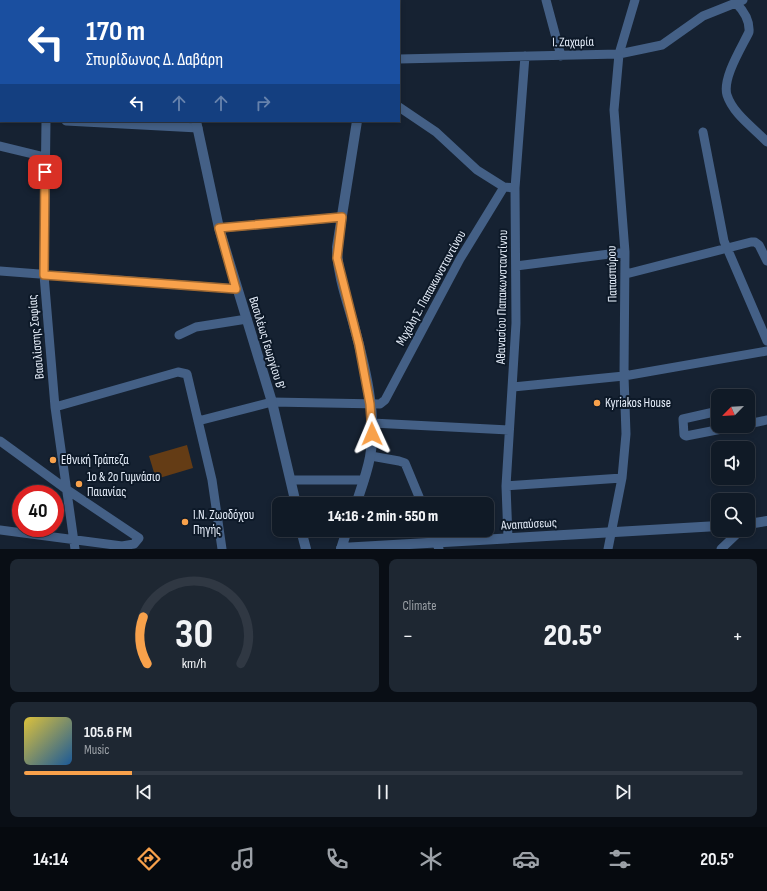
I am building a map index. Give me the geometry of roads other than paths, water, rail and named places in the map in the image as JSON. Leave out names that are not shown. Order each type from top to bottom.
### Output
[{"type":"street","points":[[546,0],[561,56]]},
{"type":"street","name":"Παπασπύρου","points":[[608,549],[622,478],[626,434],[624,376],[626,274],[614,110],[619,54],[635,0]]},
{"type":"street","name":"Ι. Ζαχαρία","points":[[400,59],[619,54],[662,45],[703,16],[739,2],[750,26],[749,32],[728,79],[727,95],[746,122],[767,142]]},
{"type":"street","name":"Αθανασίου Παπακωνσταντίνου","points":[[508,538],[506,486],[513,387],[516,266],[515,188],[525,56]]},
{"type":"street","points":[[400,108],[436,132],[477,170],[504,187],[515,188]]},
{"type":"street","name":"Βασιλίσσης Σοφίας","points":[[46,122],[44,275],[55,407],[74,545]]},
{"type":"street","points":[[100,122],[197,124]]},
{"type":"street","points":[[357,122],[337,258],[359,345],[372,423],[370,456],[358,497]]},
{"type":"street","name":"Βασιλέως Γεωργίου Β'","points":[[197,124],[219,228],[236,289],[247,319],[272,402],[295,497]]},
{"type":"street","points":[[703,132],[724,241],[767,341]]},
{"type":"street","points":[[0,146],[45,157]]},
{"type":"street","name":"Μιχάλη Σ. Παπακωνσταντίνου","points":[[370,404],[380,404],[384,400],[460,259],[504,187]]},
{"type":"street","points":[[219,228],[342,217]]},
{"type":"street","points":[[626,274],[756,242],[767,260]]},
{"type":"street","points":[[516,266],[625,252]]},
{"type":"street","points":[[0,271],[236,289]]},
{"type":"street","points":[[179,335],[196,327],[247,319]]},
{"type":"street","points":[[513,387],[624,376],[767,351]]},
{"type":"street","points":[[55,407],[178,372],[187,374],[212,480],[222,549]]},
{"type":"street","points":[[198,421],[272,402],[370,404]]},
{"type":"street","points":[[711,413],[683,419],[683,433],[686,436],[711,430]]},
{"type":"street","points":[[755,423],[767,420]]},
{"type":"street","points":[[372,423],[509,430]]},
{"type":"street","points":[[0,441],[66,489],[139,538],[134,544],[122,546],[74,545],[0,530]]},
{"type":"street","points":[[370,456],[399,461],[405,464],[419,497]]},
{"type":"street","points":[[506,486],[622,478]]},
{"type":"street","points":[[291,480],[364,480]]},
{"type":"street","points":[[755,523],[767,521]]},
{"type":"street","name":"Αναπαύσεως","points":[[341,549],[438,545],[508,538],[711,526]]},
{"type":"street","points":[[303,537],[306,549]]},
{"type":"street","points":[[341,549],[345,537]]},
{"type":"street","points":[[721,549],[734,537]]},
{"type":"place","name":"Kyriakos House","points":[[597,403]]},
{"type":"place","name":"Εθνική Τράπεζα","points":[[53,460]]},
{"type":"place","name":"1ο & 2ο Γυμνάσιο Παιανίας","points":[[79,484]]},
{"type":"place","name":"Ι.Ν. Ζωοδόχου Πηγής","points":[[185,522]]}]
